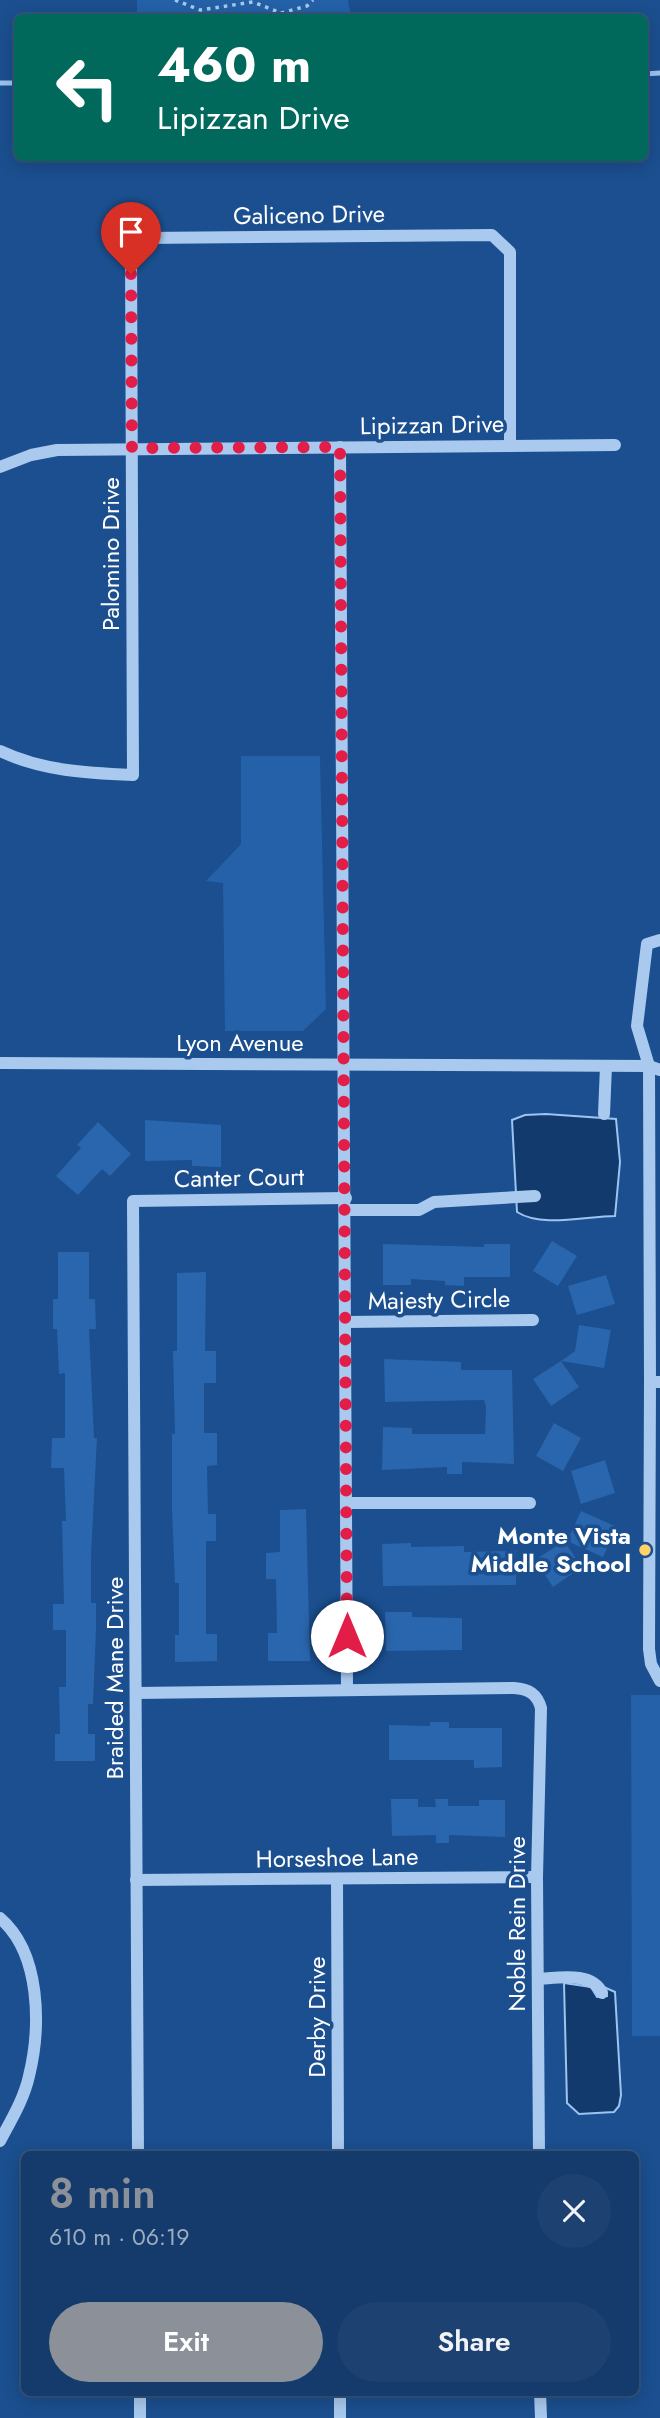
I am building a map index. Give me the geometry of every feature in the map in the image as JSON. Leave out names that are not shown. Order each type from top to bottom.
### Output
[{"type":"street","name":"Galiceno Drive","points":[[131,250],[143,238],[492,235],[510,253],[510,445]]},
{"type":"street","name":"Palomino Drive","points":[[0,751],[17,759],[59,769],[133,775],[131,250]]},
{"type":"street","name":"Lipizzan Drive","points":[[0,467],[31,455],[57,450],[615,445]]},
{"type":"street","points":[[136,1693],[347,1689],[340,447]]},
{"type":"street","points":[[660,940],[647,944],[637,1026],[656,1066],[655,1382],[649,1649],[651,1664],[660,1681]]},
{"type":"street","name":"Lyon Avenue","points":[[0,1063],[656,1066]]},
{"type":"street","points":[[604,1114],[606,1066]]},
{"type":"street","name":"Canter Court","points":[[133,1201],[346,1204],[419,1210],[434,1202],[536,1196]]},
{"type":"street","name":"Braided Mane Drive","points":[[133,1201],[138,2151]]},
{"type":"street","name":"Majesty Circle","points":[[346,1322],[533,1321]]},
{"type":"street","points":[[347,1503],[530,1503]]},
{"type":"street","name":"Noble Rein Drive","points":[[347,1689],[526,1689],[535,1696],[541,1708],[537,1877],[539,2151]]},
{"type":"street","name":"Horseshoe Lane","points":[[136,1880],[537,1877]]},
{"type":"street","name":"Derby Drive","points":[[337,1879],[338,2151]]},
{"type":"street","points":[[0,1918],[26,1952],[35,1997],[29,2076],[16,2113],[0,2141]]},
{"type":"street","points":[[538,1979],[590,1980],[598,1984],[602,1993]]},
{"type":"street","points":[[140,2396],[140,2418]]},
{"type":"street","points":[[340,2396],[340,2418]]},
{"type":"street","points":[[540,2396],[541,2418]]},
{"type":"path","points":[[175,0],[200,10],[253,2],[281,13],[307,6],[313,0]]},
{"type":"shaded area","points":[[137,0],[348,0],[350,14],[137,14]]},
{"type":"shaded area","points":[[241,756],[320,756],[326,1009],[303,1031],[225,1031],[223,883],[206,881],[241,844]]},
{"type":"shaded area","points":[[525,1115],[616,1119],[620,1162],[615,1216],[551,1220],[527,1217],[517,1212],[512,1120]]},
{"type":"shaded area","points":[[631,1695],[660,1695],[660,2036],[632,2036]]},
{"type":"shaded area","points":[[564,1983],[591,1987],[597,1997],[607,1996],[606,1988],[615,1992],[621,2095],[619,2106],[614,2112],[579,2114],[567,2103]]},
{"type":"building","points":[[145,1120],[221,1125],[221,1167],[192,1166],[192,1160],[145,1161]]},
{"type":"building","points":[[98,1122],[131,1154],[110,1176],[102,1169],[78,1195],[56,1176],[81,1148],[77,1145]]},
{"type":"building","points":[[552,1241],[577,1256],[558,1286],[533,1271]]},
{"type":"building","points":[[383,1244],[484,1247],[484,1244],[510,1244],[510,1277],[464,1277],[464,1286],[445,1285],[445,1281],[411,1279],[411,1285],[383,1285]]},
{"type":"building","points":[[58,1252],[89,1252],[89,1299],[95,1299],[96,1329],[89,1329],[94,1438],[97,1438],[91,1555],[91,1603],[96,1603],[96,1629],[93,1704],[88,1704],[88,1734],[95,1734],[95,1761],[55,1761],[55,1734],[60,1734],[59,1687],[66,1687],[66,1630],[53,1630],[53,1604],[64,1604],[62,1521],[66,1521],[64,1468],[51,1468],[52,1438],[65,1438],[65,1373],[59,1374],[57,1329],[53,1329],[53,1299],[58,1299]]},
{"type":"building","points":[[206,1272],[205,1351],[216,1351],[216,1383],[204,1383],[204,1433],[217,1433],[217,1465],[207,1466],[208,1514],[216,1514],[216,1541],[206,1541],[206,1634],[217,1634],[217,1661],[175,1662],[175,1635],[179,1635],[179,1583],[175,1583],[172,1434],[175,1434],[173,1351],[177,1351],[177,1273]]},
{"type":"building","points":[[606,1275],[615,1304],[577,1315],[568,1286]]},
{"type":"building","points":[[579,1325],[611,1330],[604,1368],[561,1361],[575,1351]]},
{"type":"building","points":[[384,1359],[461,1362],[461,1370],[512,1370],[514,1464],[462,1462],[462,1474],[447,1474],[447,1467],[382,1470],[383,1427],[412,1428],[412,1434],[485,1434],[486,1407],[484,1400],[385,1402]]},
{"type":"building","points":[[561,1361],[579,1387],[551,1406],[533,1379]]},
{"type":"building","points":[[554,1423],[581,1438],[563,1471],[536,1456]]},
{"type":"building","points":[[605,1460],[615,1493],[581,1504],[571,1471]]},
{"type":"building","points":[[306,1509],[310,1661],[268,1661],[268,1633],[277,1633],[276,1579],[266,1579],[266,1553],[280,1552],[280,1510]]},
{"type":"building","points":[[581,1511],[617,1527],[603,1557],[567,1541]]},
{"type":"building","points":[[564,1541],[582,1567],[553,1587],[535,1560]]},
{"type":"building","points":[[411,1543],[411,1547],[464,1546],[464,1552],[516,1551],[516,1585],[383,1586],[382,1544]]},
{"type":"building","points":[[385,1612],[412,1612],[412,1617],[462,1618],[462,1650],[386,1651]]},
{"type":"building","points":[[430,1722],[449,1722],[449,1728],[502,1728],[502,1767],[474,1768],[474,1760],[389,1760],[389,1725],[430,1726]]},
{"type":"building","points":[[391,1799],[418,1799],[418,1807],[436,1807],[435,1799],[448,1799],[448,1806],[479,1806],[479,1800],[505,1800],[505,1837],[449,1835],[449,1843],[436,1843],[436,1835],[392,1836]]},
{"type":"waterway","points":[[648,74],[660,73]]},
{"type":"waterway","points":[[0,83],[14,83]]},
{"type":"place","name":"Monte Vista Middle School","points":[[645,1550]]},
{"type":"route","points":[[131,274],[132,448],[340,447],[347,1636]]}]
